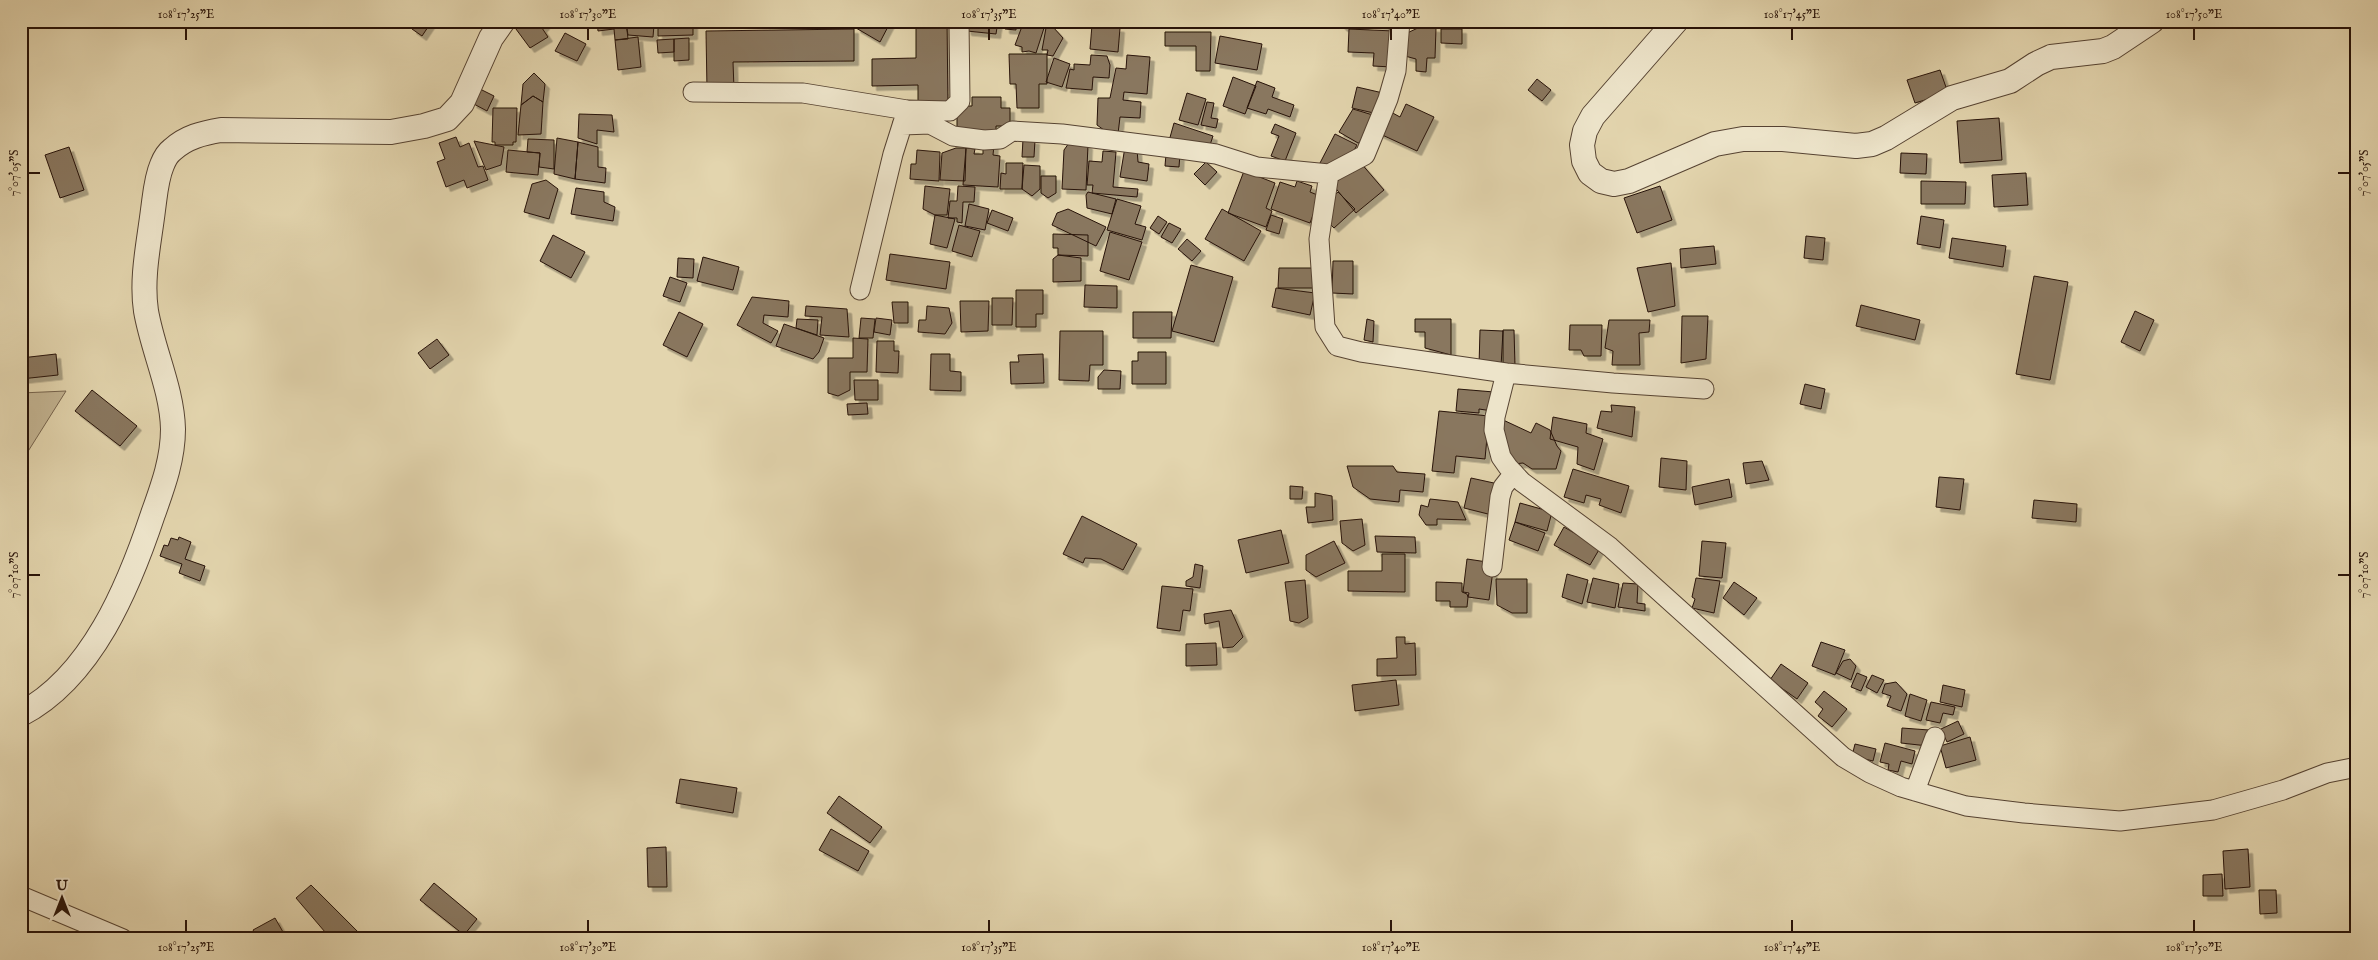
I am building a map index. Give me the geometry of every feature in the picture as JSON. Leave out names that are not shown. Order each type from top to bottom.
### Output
[{"type":"street","points":[[21,714],[46,700],[59,689],[77,668],[112,615],[136,565],[166,475],[172,451],[171,406],[146,312],[144,292],[145,269],[157,182],[162,165],[171,150],[184,140],[203,133],[221,130],[391,132],[447,119],[462,103],[490,38],[503,21]]},
{"type":"street","points":[[904,117],[950,111],[960,101],[959,21]]},
{"type":"street","points":[[693,92],[803,93],[930,124],[953,136],[984,140],[1000,139],[1012,131],[1107,139],[1216,154],[1258,167],[1330,174],[1365,155],[1388,98],[1396,71],[1400,21]]},
{"type":"street","points":[[1676,21],[1593,116],[1585,131],[1582,145],[1584,161],[1590,173],[1601,181],[1614,184],[1629,181],[1698,150],[1743,139],[1783,139],[1856,146],[1872,144],[1886,138],[1952,98],[2010,81],[2036,64],[2051,58],[2103,51],[2113,47],[2152,21]]},
{"type":"street","points":[[860,290],[893,154],[904,117]]},
{"type":"street","points":[[1330,174],[1319,239],[1325,327],[1337,346],[1361,352],[1506,373],[1613,383],[1704,388]]},
{"type":"street","points":[[1506,373],[1494,430],[1501,456],[1514,473],[1610,547],[1842,757],[1870,773],[1915,791],[1966,806],[2063,817],[2120,821],[2213,810],[2283,790],[2327,773],[2357,767]]},
{"type":"street","points":[[1492,567],[1500,497],[1504,487],[1514,473]]},
{"type":"street","points":[[1915,791],[1935,737]]},
{"type":"street","points":[[21,896],[123,939]]},
{"type":"shaded area","points":[[66,391],[27,453],[21,458],[21,393]]},
{"type":"building","points":[[414,21],[432,21],[422,36],[412,29]]},
{"type":"building","points":[[513,21],[545,21],[545,25],[542,28],[548,37],[530,48],[513,25]]},
{"type":"building","points":[[597,21],[626,21],[628,39],[615,40],[614,29],[598,31]]},
{"type":"building","points":[[658,21],[693,21],[693,35],[658,36]]},
{"type":"building","points":[[859,21],[891,21],[880,42],[856,28]]},
{"type":"building","points":[[916,21],[947,21],[948,105],[918,106],[918,85],[872,86],[872,59],[916,58]]},
{"type":"building","points":[[965,21],[998,21],[996,34],[967,31]]},
{"type":"building","points":[[1005,21],[1016,21],[1016,30],[1005,29]]},
{"type":"building","points":[[1024,21],[1036,21],[1042,24],[1044,28],[1036,53],[1022,52],[1022,47],[1015,45]]},
{"type":"building","points":[[1337,21],[1365,21],[1364,28],[1343,27]]},
{"type":"building","points":[[1365,21],[1391,21],[1391,26],[1365,23]]},
{"type":"building","points":[[626,23],[654,25],[653,37],[628,35]]},
{"type":"building","points":[[1092,25],[1120,28],[1118,52],[1090,49]]},
{"type":"building","points":[[1053,27],[1063,38],[1053,56],[1047,55],[1048,50],[1042,50],[1046,28]]},
{"type":"building","points":[[1420,27],[1436,28],[1435,58],[1427,58],[1426,72],[1416,71],[1416,59],[1405,56],[1405,34]]},
{"type":"building","points":[[854,29],[854,61],[733,62],[734,89],[707,90],[706,31]]},
{"type":"building","points":[[1349,29],[1394,31],[1392,67],[1373,66],[1374,53],[1348,52]]},
{"type":"building","points":[[1441,29],[1462,29],[1462,44],[1441,43]]},
{"type":"building","points":[[1165,32],[1211,32],[1210,71],[1196,71],[1196,46],[1165,46]]},
{"type":"building","points":[[565,33],[586,44],[577,61],[555,51]]},
{"type":"building","points":[[1220,36],[1262,44],[1257,70],[1215,63]]},
{"type":"building","points":[[638,37],[641,67],[618,70],[615,40]]},
{"type":"building","points":[[689,38],[689,60],[674,61],[674,39]]},
{"type":"building","points":[[674,39],[674,52],[658,53],[657,40]]},
{"type":"building","points":[[1009,54],[1047,54],[1047,84],[1039,84],[1039,108],[1017,108],[1016,84],[1010,84]]},
{"type":"building","points":[[1091,55],[1107,56],[1110,65],[1109,78],[1093,77],[1092,90],[1066,88],[1070,69],[1074,70],[1074,64],[1090,65]]},
{"type":"building","points":[[1127,55],[1150,57],[1147,94],[1124,92],[1123,100],[1141,102],[1140,118],[1120,117],[1118,134],[1108,133],[1097,125],[1098,98],[1110,98],[1116,68],[1126,69]]},
{"type":"building","points":[[1054,58],[1070,64],[1062,87],[1046,82]]},
{"type":"building","points":[[1940,70],[1948,93],[1915,103],[1907,80]]},
{"type":"building","points":[[534,73],[545,84],[543,102],[533,96],[521,105],[523,84]]},
{"type":"building","points":[[1233,77],[1256,86],[1245,114],[1223,106]]},
{"type":"building","points":[[1537,79],[1551,90],[1542,101],[1528,90]]},
{"type":"building","points":[[1257,81],[1275,88],[1272,97],[1294,105],[1290,117],[1268,109],[1266,114],[1247,108]]},
{"type":"building","points":[[1357,87],[1383,93],[1378,114],[1352,108]]},
{"type":"building","points":[[480,89],[494,96],[487,111],[472,103]]},
{"type":"building","points":[[1187,93],[1206,99],[1198,125],[1179,120]]},
{"type":"building","points":[[533,96],[543,102],[541,134],[518,135],[521,105]]},
{"type":"building","points":[[972,97],[1001,97],[1001,108],[1010,108],[1010,126],[996,126],[996,134],[957,133],[957,106],[972,106]]},
{"type":"building","points":[[1207,102],[1214,103],[1211,118],[1218,119],[1216,128],[1201,125]]},
{"type":"building","points":[[1406,104],[1434,117],[1417,151],[1378,133],[1389,111],[1400,117]]},
{"type":"building","points":[[493,108],[517,108],[516,142],[513,142],[513,145],[495,145],[495,142],[492,142]]},
{"type":"building","points":[[1353,109],[1376,116],[1368,142],[1358,143],[1339,132]]},
{"type":"building","points":[[579,114],[612,115],[614,132],[597,130],[597,144],[578,138]]},
{"type":"building","points":[[1999,118],[2002,160],[1960,163],[1957,121]]},
{"type":"building","points":[[1174,123],[1213,136],[1209,148],[1169,141]]},
{"type":"building","points":[[1275,124],[1296,133],[1285,161],[1271,156],[1279,136],[1271,133]]},
{"type":"building","points":[[1335,134],[1357,145],[1346,165],[1331,169],[1320,163]]},
{"type":"building","points":[[1074,136],[1088,145],[1086,190],[1062,189],[1064,150]]},
{"type":"building","points":[[456,137],[460,147],[469,143],[478,167],[483,166],[488,180],[467,188],[464,180],[446,187],[437,162],[445,159],[439,143]]},
{"type":"building","points":[[557,138],[578,142],[575,179],[554,174]]},
{"type":"building","points":[[528,139],[554,140],[554,169],[539,167],[540,153],[527,152]]},
{"type":"building","points":[[1023,139],[1035,140],[1034,157],[1022,157]]},
{"type":"building","points":[[474,141],[504,147],[501,165],[486,170]]},
{"type":"building","points":[[578,142],[598,147],[598,167],[606,168],[605,183],[575,179]]},
{"type":"building","points":[[983,144],[994,145],[993,155],[1000,156],[998,187],[963,185],[966,148],[975,149],[974,154],[983,154]]},
{"type":"building","points":[[69,147],[84,190],[60,198],[45,155]]},
{"type":"building","points":[[1125,147],[1137,149],[1138,162],[1149,164],[1147,181],[1120,177]]},
{"type":"building","points":[[956,148],[966,148],[965,181],[940,180],[942,153]]},
{"type":"building","points":[[508,150],[540,153],[538,175],[506,172]]},
{"type":"building","points":[[917,150],[940,152],[939,181],[910,179],[911,164],[916,164]]},
{"type":"building","points":[[1103,151],[1116,152],[1113,187],[1138,189],[1137,197],[1092,193],[1093,185],[1087,185],[1089,161],[1102,162]]},
{"type":"building","points":[[1901,153],[1927,154],[1926,174],[1900,173]]},
{"type":"building","points":[[1166,154],[1180,154],[1179,167],[1165,166]]},
{"type":"building","points":[[1206,162],[1217,172],[1205,185],[1194,174]]},
{"type":"building","points":[[1360,162],[1384,190],[1356,213],[1333,185]]},
{"type":"building","points":[[1006,163],[1023,163],[1022,189],[1000,189],[1001,173],[1006,174]]},
{"type":"building","points":[[1024,165],[1040,166],[1040,189],[1032,196],[1022,189]]},
{"type":"building","points":[[1244,171],[1275,183],[1266,208],[1272,211],[1266,227],[1228,213]]},
{"type":"building","points":[[2026,173],[2028,205],[1994,207],[1992,175]]},
{"type":"building","points":[[1041,176],[1056,176],[1056,193],[1048,198],[1041,193]]},
{"type":"building","points":[[546,180],[558,189],[549,219],[524,212],[532,184]]},
{"type":"building","points":[[1297,181],[1312,186],[1310,192],[1320,196],[1310,223],[1271,209],[1280,182],[1295,187]]},
{"type":"building","points":[[1921,181],[1966,182],[1965,204],[1921,204]]},
{"type":"building","points":[[925,186],[950,189],[947,215],[935,215],[923,209]]},
{"type":"building","points":[[958,186],[975,187],[974,202],[963,202],[962,223],[957,222],[957,218],[948,218],[950,201],[957,201]]},
{"type":"building","points":[[1660,186],[1672,220],[1637,233],[1624,198]]},
{"type":"building","points":[[576,188],[604,192],[604,202],[615,207],[613,221],[571,214]]},
{"type":"building","points":[[1088,192],[1116,199],[1112,214],[1087,208],[1086,195]]},
{"type":"building","points":[[1338,192],[1355,209],[1334,228],[1322,216],[1322,207]]},
{"type":"building","points":[[1117,199],[1141,206],[1135,224],[1146,227],[1142,240],[1107,230]]},
{"type":"building","points":[[969,204],[989,209],[985,230],[965,226]]},
{"type":"building","points":[[1068,209],[1106,227],[1096,246],[1052,225],[1057,213]]},
{"type":"building","points":[[1222,209],[1261,231],[1244,261],[1205,239]]},
{"type":"building","points":[[992,210],[1013,218],[1008,231],[987,223]]},
{"type":"building","points":[[935,215],[955,219],[947,248],[930,244]]},
{"type":"building","points":[[1271,215],[1283,219],[1279,234],[1266,230]]},
{"type":"building","points":[[1158,216],[1167,222],[1159,234],[1150,228]]},
{"type":"building","points":[[1921,216],[1944,220],[1940,248],[1917,244]]},
{"type":"building","points":[[1169,223],[1181,229],[1172,243],[1161,237]]},
{"type":"building","points":[[959,225],[980,231],[972,257],[952,251]]},
{"type":"building","points":[[1110,232],[1142,242],[1129,280],[1100,271]]},
{"type":"building","points":[[1053,234],[1088,235],[1088,256],[1058,255],[1058,248],[1053,248]]},
{"type":"building","points":[[553,235],[585,252],[571,278],[540,261]]},
{"type":"building","points":[[1806,236],[1825,238],[1823,260],[1804,258]]},
{"type":"building","points":[[1952,238],[2006,246],[2003,267],[1949,258]]},
{"type":"building","points":[[1187,239],[1201,251],[1192,261],[1178,249]]},
{"type":"building","points":[[1714,246],[1716,264],[1681,268],[1680,249]]},
{"type":"building","points":[[890,254],[950,262],[946,289],[886,280]]},
{"type":"building","points":[[1058,255],[1081,258],[1081,281],[1053,282],[1053,259]]},
{"type":"building","points":[[703,257],[739,267],[733,290],[697,281]]},
{"type":"building","points":[[678,258],[694,259],[693,278],[677,277]]},
{"type":"building","points":[[1333,261],[1353,261],[1353,294],[1332,293]]},
{"type":"building","points":[[1671,263],[1675,306],[1648,312],[1637,268]]},
{"type":"building","points":[[1191,265],[1233,277],[1214,342],[1172,331]]},
{"type":"building","points":[[1279,268],[1316,268],[1316,288],[1278,288]]},
{"type":"building","points":[[2034,276],[2068,282],[2050,380],[2016,374]]},
{"type":"building","points":[[670,277],[687,283],[680,302],[663,296]]},
{"type":"building","points":[[1085,285],[1117,286],[1117,308],[1084,307]]},
{"type":"building","points":[[1276,288],[1315,293],[1310,315],[1272,307]]},
{"type":"building","points":[[1016,290],[1043,290],[1043,314],[1036,314],[1036,327],[1016,327]]},
{"type":"building","points":[[752,297],[789,301],[788,317],[764,315],[763,323],[778,331],[771,343],[737,325]]},
{"type":"building","points":[[992,298],[1013,298],[1012,325],[992,325]]},
{"type":"building","points":[[960,301],[989,301],[988,331],[961,332]]},
{"type":"building","points":[[892,302],[908,302],[908,323],[894,323]]},
{"type":"building","points":[[1861,305],[1920,320],[1915,340],[1856,326]]},
{"type":"building","points":[[806,306],[847,309],[849,337],[820,335],[822,317],[805,316]]},
{"type":"building","points":[[927,306],[949,308],[952,323],[945,334],[918,332],[919,320],[926,320]]},
{"type":"building","points":[[2135,311],[2154,320],[2140,351],[2121,342]]},
{"type":"building","points":[[679,312],[703,324],[687,357],[663,345]]},
{"type":"building","points":[[1133,312],[1172,312],[1171,338],[1133,338]]},
{"type":"building","points":[[1682,316],[1708,316],[1706,359],[1681,363]]},
{"type":"building","points":[[861,318],[875,319],[873,338],[859,338]]},
{"type":"building","points":[[876,318],[892,320],[890,335],[874,332]]},
{"type":"building","points":[[797,319],[818,320],[817,335],[796,328]]},
{"type":"building","points":[[1367,319],[1374,321],[1373,342],[1364,340]]},
{"type":"building","points":[[1415,319],[1451,319],[1451,355],[1425,348],[1425,332],[1415,332]]},
{"type":"building","points":[[1609,320],[1650,320],[1649,332],[1639,333],[1640,365],[1612,365],[1613,351],[1605,348]]},
{"type":"building","points":[[784,324],[824,338],[819,352],[813,359],[776,346]]},
{"type":"building","points":[[1570,325],[1602,325],[1601,356],[1584,356],[1581,350],[1569,350]]},
{"type":"building","points":[[1480,330],[1503,331],[1501,367],[1479,366]]},
{"type":"building","points":[[1503,330],[1514,330],[1515,366],[1503,367]]},
{"type":"building","points":[[1060,331],[1103,331],[1103,365],[1090,365],[1089,381],[1059,380]]},
{"type":"building","points":[[853,338],[868,339],[867,372],[850,372],[850,390],[838,396],[828,393],[828,358],[853,358]]},
{"type":"building","points":[[437,339],[449,355],[430,369],[418,353]]},
{"type":"building","points":[[877,341],[894,341],[894,351],[899,351],[898,373],[876,372]]},
{"type":"building","points":[[1138,352],[1166,352],[1166,384],[1132,384],[1132,361],[1138,361]]},
{"type":"building","points":[[56,354],[58,375],[21,379],[21,358]]},
{"type":"building","points":[[931,354],[950,354],[950,371],[961,372],[961,391],[930,390]]},
{"type":"building","points":[[1043,354],[1044,383],[1011,384],[1010,362],[1019,362],[1018,355]]},
{"type":"building","points":[[1104,370],[1121,371],[1120,389],[1098,389],[1098,377]]},
{"type":"building","points":[[854,380],[878,380],[878,400],[855,400]]},
{"type":"building","points":[[1805,384],[1825,389],[1821,409],[1800,404]]},
{"type":"building","points":[[1458,389],[1494,392],[1492,411],[1479,409],[1479,413],[1456,411]]},
{"type":"building","points":[[92,390],[137,426],[120,446],[75,411]]},
{"type":"building","points":[[867,403],[868,414],[848,415],[847,404]]},
{"type":"building","points":[[1611,405],[1635,407],[1632,437],[1597,428],[1601,411],[1612,412]]},
{"type":"building","points":[[1439,411],[1489,416],[1485,459],[1456,456],[1454,473],[1432,471]]},
{"type":"building","points":[[1553,417],[1587,424],[1586,433],[1603,439],[1594,470],[1577,464],[1578,447],[1550,439]]},
{"type":"building","points":[[1501,419],[1531,433],[1536,423],[1550,430],[1561,451],[1556,469],[1532,469],[1523,463],[1514,464],[1497,428]]},
{"type":"building","points":[[1661,458],[1687,461],[1686,490],[1659,487]]},
{"type":"building","points":[[1762,461],[1769,480],[1746,484],[1743,463]]},
{"type":"building","points":[[1347,466],[1393,466],[1397,472],[1425,474],[1423,492],[1400,490],[1399,502],[1370,499],[1353,487]]},
{"type":"building","points":[[1573,469],[1629,486],[1621,513],[1599,505],[1601,499],[1586,495],[1584,503],[1564,497]]},
{"type":"building","points":[[1939,477],[1964,479],[1960,510],[1936,507]]},
{"type":"building","points":[[1471,478],[1503,485],[1496,516],[1464,508]]},
{"type":"building","points":[[1729,479],[1732,497],[1695,505],[1692,487]]},
{"type":"building","points":[[1290,486],[1303,487],[1302,499],[1290,499]]},
{"type":"building","points":[[1315,493],[1332,496],[1333,520],[1308,523],[1306,507],[1315,507]]},
{"type":"building","points":[[1430,499],[1458,502],[1466,520],[1437,519],[1437,525],[1426,525],[1419,515],[1421,505],[1428,507]]},
{"type":"building","points":[[2034,500],[2077,504],[2076,522],[2032,518]]},
{"type":"building","points":[[1520,503],[1552,512],[1547,531],[1515,522]]},
{"type":"building","points":[[1082,516],[1137,544],[1123,570],[1101,559],[1085,558],[1083,563],[1063,554]]},
{"type":"building","points":[[1362,519],[1365,545],[1353,551],[1342,543],[1340,521]]},
{"type":"building","points":[[1515,522],[1545,533],[1538,551],[1509,540]]},
{"type":"building","points":[[1564,527],[1600,548],[1590,565],[1554,545]]},
{"type":"building","points":[[1281,530],[1289,563],[1246,573],[1238,540]]},
{"type":"building","points":[[1375,536],[1415,537],[1416,553],[1377,552]]},
{"type":"building","points":[[179,537],[191,542],[185,559],[205,566],[200,581],[179,573],[182,564],[160,556],[164,545],[168,546],[171,538],[178,540]]},
{"type":"building","points":[[1334,541],[1345,563],[1316,577],[1306,570],[1306,555]]},
{"type":"building","points":[[1702,541],[1726,543],[1722,578],[1699,576]]},
{"type":"building","points":[[1382,554],[1405,554],[1405,592],[1348,591],[1348,571],[1382,571]]},
{"type":"building","points":[[1467,559],[1494,563],[1489,600],[1468,597],[1469,593],[1463,592]]},
{"type":"building","points":[[1195,564],[1203,566],[1200,588],[1186,586],[1186,581],[1193,577]]},
{"type":"building","points":[[1567,574],[1588,580],[1582,604],[1562,597]]},
{"type":"building","points":[[1593,578],[1619,584],[1615,608],[1587,602]]},
{"type":"building","points":[[1696,578],[1720,581],[1714,613],[1692,608],[1695,599],[1692,597]]},
{"type":"building","points":[[1496,579],[1527,579],[1527,613],[1512,613],[1497,605]]},
{"type":"building","points":[[1305,580],[1308,618],[1299,623],[1290,621],[1285,582]]},
{"type":"building","points":[[1436,582],[1462,583],[1462,592],[1467,594],[1468,597],[1467,607],[1450,607],[1450,601],[1436,601]]},
{"type":"building","points":[[1734,582],[1757,598],[1744,615],[1723,598]]},
{"type":"building","points":[[1623,583],[1638,584],[1637,603],[1645,604],[1645,611],[1618,607]]},
{"type":"building","points":[[1162,586],[1193,589],[1190,611],[1183,610],[1180,631],[1157,628]]},
{"type":"building","points":[[1231,610],[1243,637],[1233,647],[1223,648],[1219,621],[1205,624],[1204,614]]},
{"type":"building","points":[[1396,637],[1405,637],[1405,644],[1415,643],[1416,675],[1377,676],[1377,659],[1397,658]]},
{"type":"building","points":[[1821,642],[1845,650],[1835,675],[1812,666]]},
{"type":"building","points":[[1216,643],[1217,665],[1186,666],[1186,644]]},
{"type":"building","points":[[1850,659],[1856,666],[1851,680],[1836,673],[1843,661]]},
{"type":"building","points":[[1781,664],[1808,683],[1797,699],[1770,680]]},
{"type":"building","points":[[1857,673],[1867,677],[1861,691],[1851,687]]},
{"type":"building","points":[[1872,675],[1884,680],[1877,693],[1866,687]]},
{"type":"building","points":[[1396,680],[1399,705],[1355,711],[1352,685]]},
{"type":"building","points":[[1896,682],[1907,694],[1901,711],[1887,706],[1891,696],[1882,693],[1885,684]]},
{"type":"building","points":[[1943,685],[1965,690],[1962,707],[1940,702]]},
{"type":"building","points":[[1824,691],[1847,709],[1832,727],[1818,716],[1823,709],[1815,702]]},
{"type":"building","points":[[1910,694],[1927,700],[1921,721],[1905,716]]},
{"type":"building","points":[[1931,702],[1955,707],[1953,715],[1943,713],[1940,723],[1926,720]]},
{"type":"building","points":[[1958,721],[1964,734],[1947,742],[1941,729]]},
{"type":"building","points":[[1902,728],[1929,730],[1928,746],[1901,743]]},
{"type":"building","points":[[1970,737],[1976,760],[1946,768],[1940,746]]},
{"type":"building","points":[[1885,743],[1915,751],[1912,764],[1901,761],[1898,772],[1888,770],[1889,764],[1880,762]]},
{"type":"building","points":[[1855,744],[1876,749],[1873,761],[1852,756]]},
{"type":"building","points":[[680,779],[737,788],[733,813],[676,803]]},
{"type":"building","points":[[839,796],[882,827],[870,843],[827,813]]},
{"type":"building","points":[[831,829],[869,851],[858,871],[819,850]]},
{"type":"building","points":[[666,847],[667,887],[648,887],[647,848]]},
{"type":"building","points":[[2248,849],[2250,887],[2225,889],[2223,851]]},
{"type":"building","points":[[2222,874],[2223,896],[2203,896],[2203,875]]},
{"type":"building","points":[[434,883],[477,919],[464,935],[420,900]]},
{"type":"building","points":[[311,885],[365,939],[331,939],[296,898]]},
{"type":"building","points":[[2259,890],[2276,890],[2277,913],[2260,914]]},
{"type":"building","points":[[275,918],[287,939],[258,939],[253,930]]}]
